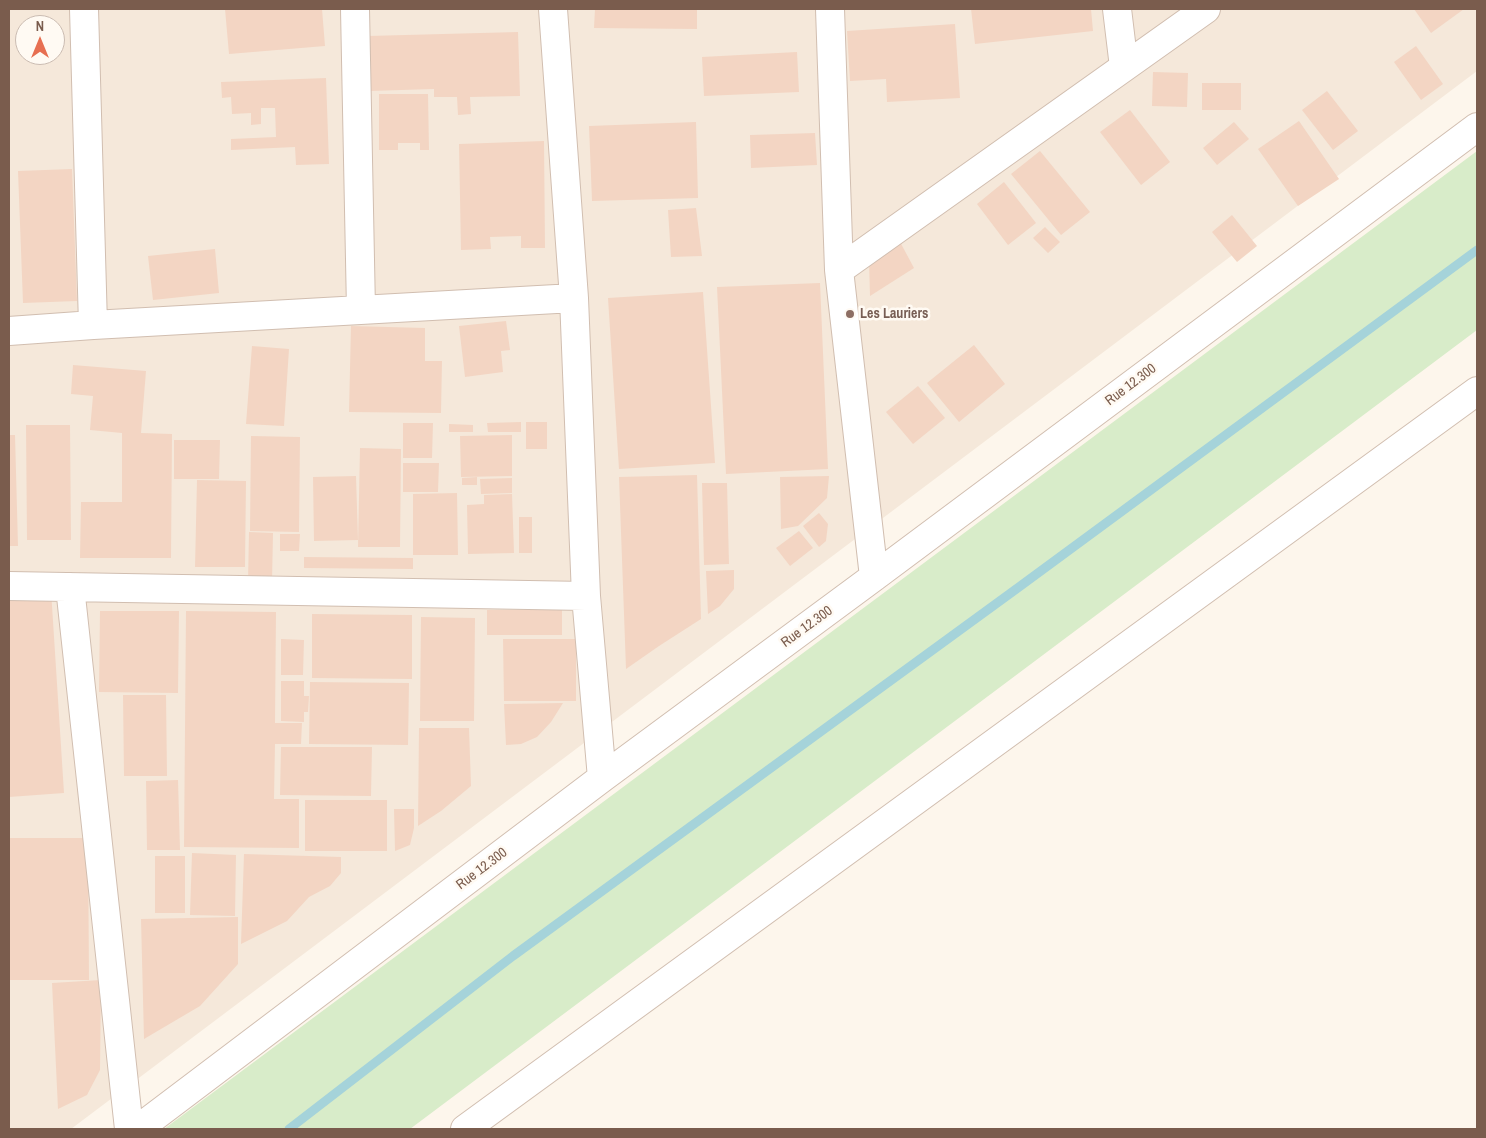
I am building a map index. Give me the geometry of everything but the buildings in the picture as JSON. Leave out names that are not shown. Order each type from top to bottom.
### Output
[{"type":"street","points":[[84,9],[93,325]]},
{"type":"street","points":[[355,9],[362,310]]},
{"type":"street","points":[[553,9],[574,298],[586,596],[602,778]]},
{"type":"street","points":[[830,9],[838,270],[874,577]]},
{"type":"street","points":[[1118,9],[1124,67]]},
{"type":"street","points":[[838,270],[1206,9]]},
{"type":"street","name":"Rue 12.300","points":[[138,1129],[602,778],[1477,127]]},
{"type":"street","points":[[9,331],[574,298]]},
{"type":"street","points":[[466,1129],[1477,391]]},
{"type":"street","points":[[9,586],[586,596]]},
{"type":"street","points":[[70,587],[129,1129]]},
{"type":"shaded area","points":[[9,9],[1477,9],[1477,71],[71,1129],[9,1129]]},
{"type":"green space","points":[[1477,151],[1477,330],[410,1129],[164,1129]]},
{"type":"waterway","points":[[289,1129],[513,956],[1477,250]]},
{"type":"place","name":"Les Lauriers","points":[[850,314]]}]
